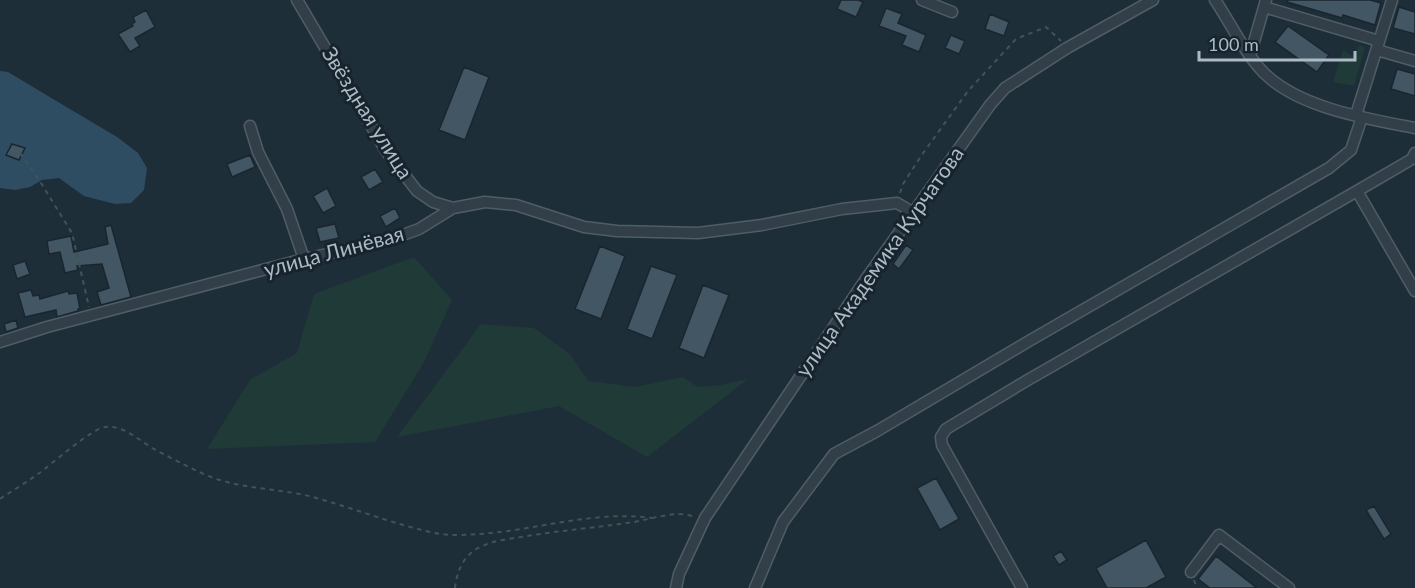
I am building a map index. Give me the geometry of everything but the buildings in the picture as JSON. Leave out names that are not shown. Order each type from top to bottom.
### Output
[{"type":"street","name":"Звёздная улица","points":[[297,0],[386,151],[417,191],[433,202],[453,208]]},
{"type":"street","points":[[922,0],[952,12]]},
{"type":"street","name":"улица Академика Курчатова","points":[[676,588],[679,574],[703,522],[861,286],[990,105],[1005,88],[1067,48],[1154,0]]},
{"type":"street","points":[[1215,0],[1250,56],[1275,84],[1294,95],[1320,105],[1415,128]]},
{"type":"street","points":[[755,588],[783,522],[834,454],[1329,168],[1351,150],[1392,0]]},
{"type":"street","points":[[1250,56],[1265,4],[1378,45],[1415,61]]},
{"type":"street","points":[[250,126],[258,152],[287,208],[304,259]]},
{"type":"street","points":[[1022,588],[942,445],[941,438],[946,429],[1358,191],[1412,159],[1415,153]]},
{"type":"street","points":[[1358,191],[1415,291]]},
{"type":"street","name":"улица Линёвая","points":[[0,342],[47,327],[400,236],[419,229],[453,208],[485,202],[516,205],[584,227],[617,231],[698,233],[762,225],[842,208],[897,204]]},
{"type":"street","points":[[897,204],[914,213]]},
{"type":"street","points":[[1191,572],[1220,535],[1289,588]]},
{"type":"path","points":[[897,204],[903,184],[921,156],[968,91],[1016,39],[1046,27],[1067,48]]},
{"type":"path","points":[[20,153],[72,233],[91,316]]},
{"type":"path","points":[[0,499],[103,427],[133,434],[150,447],[220,480],[237,485],[308,496],[439,534],[501,533],[584,519],[636,515],[652,518]]},
{"type":"path","points":[[455,588],[459,567],[466,557],[484,545],[547,533],[631,523],[678,514],[691,515],[703,522]]},
{"type":"green space","points":[[1360,45],[1365,47],[1354,86],[1333,82],[1343,50],[1352,56]]},
{"type":"green space","points":[[414,257],[452,300],[423,364],[375,442],[207,449],[250,380],[297,353],[314,294]]},
{"type":"green space","points":[[481,324],[534,328],[570,354],[588,381],[635,387],[683,377],[698,387],[748,379],[647,457],[559,406],[397,437]]},
{"type":"water","points":[[0,71],[8,72],[117,137],[138,153],[147,168],[144,190],[131,203],[115,204],[84,196],[59,178],[42,180],[30,187],[15,190],[0,188]]}]
